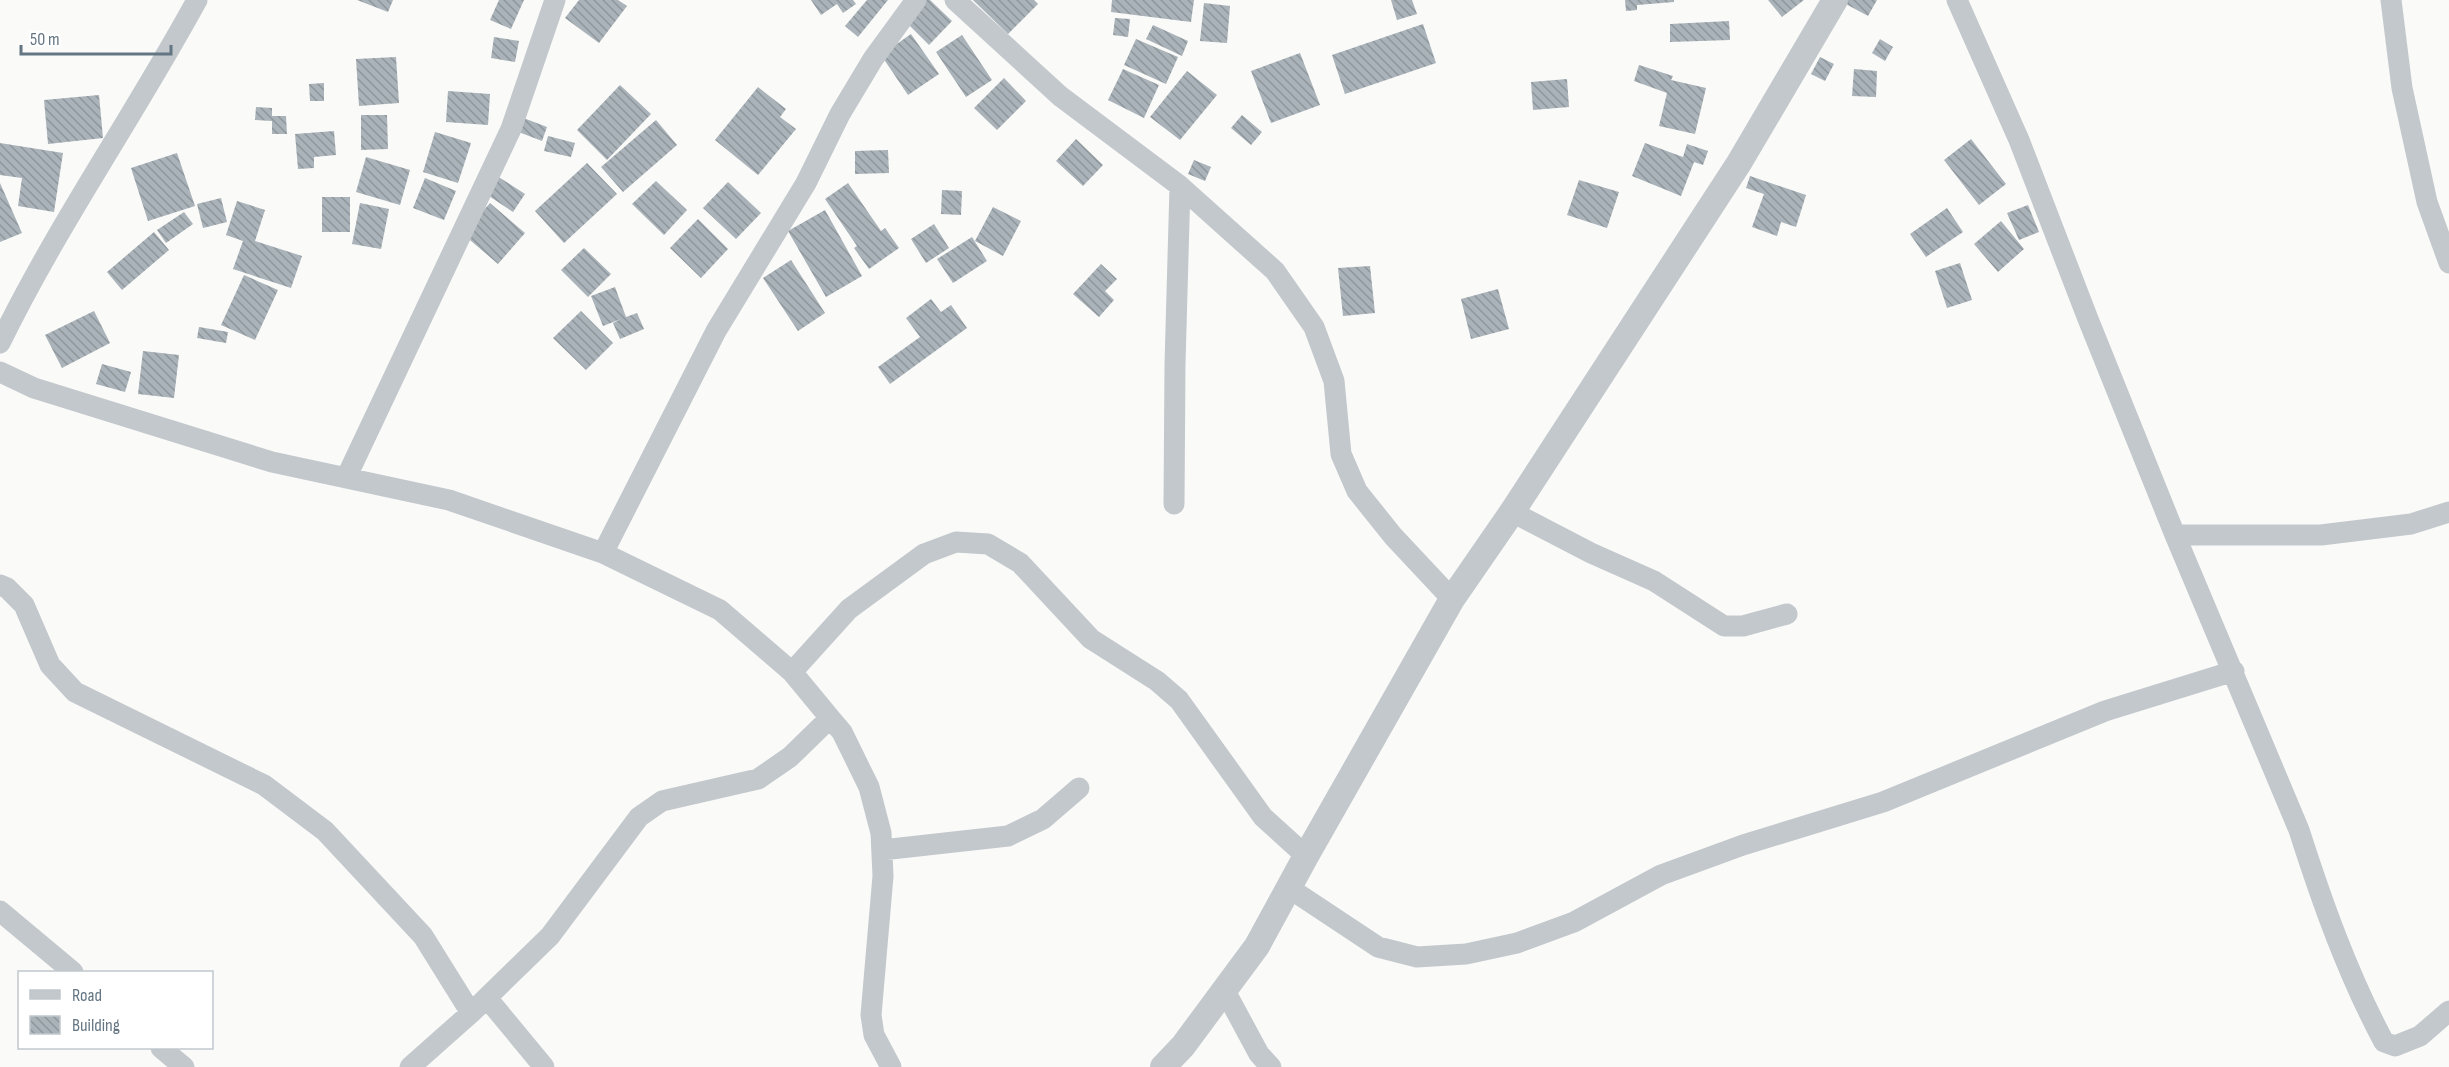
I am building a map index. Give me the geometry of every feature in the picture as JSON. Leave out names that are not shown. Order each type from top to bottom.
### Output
[{"type":"street","points":[[0,343],[64,223],[161,66],[197,0]]},
{"type":"street","points":[[346,478],[511,129],[555,0]]},
{"type":"street","points":[[603,552],[716,331],[806,183],[840,114],[873,59],[916,0]]},
{"type":"street","points":[[955,0],[1060,96],[1180,186],[1275,271],[1314,327],[1334,381],[1341,454],[1357,491],[1393,536],[1452,599]]},
{"type":"street","points":[[1163,1067],[1183,1046],[1257,946],[1452,599],[1512,512],[1739,164],[1835,0]]},
{"type":"street","points":[[1957,0],[2019,140],[2175,535],[2299,830],[2321,900],[2371,1018],[2384,1042],[2395,1046],[2420,1035],[2449,1011]]},
{"type":"street","points":[[2391,0],[2402,88],[2427,202],[2449,263]]},
{"type":"street","points":[[1174,504],[1175,353],[1180,186]]},
{"type":"street","points":[[0,372],[34,388],[272,462],[449,500],[603,552],[720,609],[792,672],[842,732],[870,787],[881,833],[883,876],[871,1015],[874,1035],[891,1067]]},
{"type":"street","points":[[1512,512],[1591,554],[1654,581],[1724,626],[1743,626],[1787,614]]},
{"type":"street","points":[[2175,535],[2321,535],[2411,524],[2449,512]]},
{"type":"street","points":[[792,672],[849,609],[924,554],[956,542],[988,544],[1020,563],[1091,639],[1157,681],[1179,700],[1263,817],[1306,856]]},
{"type":"street","points":[[0,585],[7,588],[24,605],[50,665],[75,692],[264,785],[325,831],[423,936],[471,1013]]},
{"type":"street","points":[[1289,888],[1378,947],[1417,957],[1476,952],[1517,943],[1574,922],[1661,875],[1743,845],[1883,802],[2105,711],[2234,671]]},
{"type":"street","points":[[410,1067],[471,1013],[550,936],[639,817],[662,801],[758,779],[790,757],[830,718]]},
{"type":"street","points":[[882,850],[1008,836],[1042,819],[1079,788]]},
{"type":"street","points":[[0,911],[73,971]]},
{"type":"street","points":[[1225,991],[1259,1054],[1271,1067]]},
{"type":"street","points":[[486,998],[544,1067]]},
{"type":"street","points":[[163,1049],[184,1067]]},
{"type":"building","points":[[357,0],[393,0],[388,12]]},
{"type":"building","points":[[499,0],[524,0],[511,29],[490,20]]},
{"type":"building","points":[[579,0],[618,0],[627,6],[599,43],[565,18]]},
{"type":"building","points":[[811,0],[853,0],[856,4],[843,13],[837,4],[821,15]]},
{"type":"building","points":[[867,0],[888,0],[858,37],[845,26]]},
{"type":"building","points":[[926,0],[930,0],[952,21],[929,45],[905,21]]},
{"type":"building","points":[[973,0],[1034,0],[1038,4],[1008,34]]},
{"type":"building","points":[[1112,0],[1194,0],[1191,22],[1111,12]]},
{"type":"building","points":[[1391,0],[1412,0],[1417,14],[1397,20]]},
{"type":"building","points":[[1625,0],[1674,0],[1674,2],[1637,5],[1637,10],[1626,11]]},
{"type":"building","points":[[1768,0],[1804,0],[1782,17]]},
{"type":"building","points":[[1846,0],[1877,0],[1868,16],[1844,3]]},
{"type":"building","points":[[1204,3],[1230,6],[1227,43],[1200,41]]},
{"type":"building","points":[[1115,18],[1130,19],[1128,37],[1113,35]]},
{"type":"building","points":[[1729,21],[1730,40],[1670,42],[1670,24]]},
{"type":"building","points":[[1423,24],[1436,63],[1345,94],[1332,55]]},
{"type":"building","points":[[1153,25],[1188,41],[1182,56],[1146,39]]},
{"type":"building","points":[[911,34],[939,74],[908,95],[881,55]]},
{"type":"building","points":[[962,35],[992,80],[966,97],[936,52]]},
{"type":"building","points":[[494,37],[519,41],[515,62],[491,58]]},
{"type":"building","points":[[1136,39],[1178,57],[1166,84],[1124,65]]},
{"type":"building","points":[[1880,39],[1893,47],[1885,61],[1872,53]]},
{"type":"building","points":[[1300,53],[1320,105],[1271,123],[1251,71]]},
{"type":"building","points":[[396,57],[399,103],[359,106],[356,59]]},
{"type":"building","points":[[1820,57],[1834,64],[1825,81],[1811,74]]},
{"type":"building","points":[[1639,65],[1673,76],[1671,80],[1706,88],[1695,134],[1659,126],[1667,93],[1634,81]]},
{"type":"building","points":[[1123,69],[1159,85],[1144,118],[1108,100]]},
{"type":"building","points":[[1854,69],[1877,71],[1876,97],[1852,96]]},
{"type":"building","points":[[1187,71],[1217,95],[1180,140],[1150,117]]},
{"type":"building","points":[[1004,78],[1026,101],[997,130],[974,108]]},
{"type":"building","points":[[1567,79],[1569,107],[1533,110],[1531,82]]},
{"type":"building","points":[[324,83],[324,101],[310,101],[309,84]]},
{"type":"building","points":[[620,85],[651,114],[607,160],[577,130]]},
{"type":"building","points":[[758,87],[786,109],[780,117],[796,129],[758,175],[715,140]]},
{"type":"building","points":[[448,91],[490,94],[488,125],[446,122]]},
{"type":"building","points":[[99,95],[103,138],[48,144],[44,100]]},
{"type":"building","points":[[256,107],[272,108],[272,116],[286,116],[287,134],[272,134],[272,121],[255,120]]},
{"type":"building","points":[[361,115],[387,115],[388,149],[361,150]]},
{"type":"building","points":[[1242,115],[1262,132],[1251,145],[1231,128]]},
{"type":"building","points":[[521,117],[547,127],[542,141],[516,131]]},
{"type":"building","points":[[656,120],[677,145],[623,192],[601,167]]},
{"type":"building","points":[[334,131],[336,155],[314,157],[314,168],[298,169],[295,134]]},
{"type":"building","points":[[435,132],[471,143],[458,183],[423,172]]},
{"type":"building","points":[[548,136],[575,143],[571,157],[544,151]]},
{"type":"building","points":[[1076,139],[1103,165],[1083,186],[1056,161]]},
{"type":"building","points":[[1971,139],[2006,184],[1979,205],[1944,160]]},
{"type":"building","points":[[0,143],[63,153],[54,212],[18,206],[22,178],[0,175]]},
{"type":"building","points":[[1645,143],[1683,157],[1687,144],[1708,151],[1703,165],[1694,162],[1681,196],[1632,176]]},
{"type":"building","points":[[888,150],[889,173],[855,174],[855,151]]},
{"type":"building","points":[[177,153],[195,206],[148,221],[131,168]]},
{"type":"building","points":[[366,157],[410,170],[400,205],[356,192]]},
{"type":"building","points":[[1194,160],[1211,167],[1205,181],[1188,174]]},
{"type":"building","points":[[587,163],[617,194],[564,243],[535,211]]},
{"type":"building","points":[[497,176],[525,194],[513,212],[486,194]]},
{"type":"building","points":[[1750,176],[1806,195],[1796,227],[1781,222],[1777,236],[1752,227],[1764,194],[1746,188]]},
{"type":"building","points":[[425,178],[456,191],[444,220],[413,208]]},
{"type":"building","points":[[1579,180],[1619,192],[1607,228],[1567,215]]},
{"type":"building","points":[[656,181],[687,210],[664,235],[632,204]]},
{"type":"building","points":[[728,182],[761,213],[736,239],[703,208]]},
{"type":"building","points":[[0,183],[22,233],[0,242]]},
{"type":"building","points":[[848,183],[881,231],[885,228],[899,248],[869,269],[854,248],[857,246],[825,199]]},
{"type":"building","points":[[942,190],[962,191],[961,215],[941,214]]},
{"type":"building","points":[[322,197],[350,197],[350,232],[322,232]]},
{"type":"building","points":[[221,198],[227,222],[203,228],[197,204]]},
{"type":"building","points":[[237,201],[265,210],[255,241],[302,256],[291,288],[233,269],[243,241],[226,235]]},
{"type":"building","points":[[360,203],[389,209],[381,249],[352,244]]},
{"type":"building","points":[[490,203],[525,233],[498,264],[463,234]]},
{"type":"building","points":[[2028,205],[2039,232],[2019,240],[2007,213]]},
{"type":"building","points":[[993,207],[1021,221],[1003,256],[975,241]]},
{"type":"building","points":[[1947,208],[1963,232],[1926,257],[1910,234]]},
{"type":"building","points":[[825,210],[862,276],[826,297],[788,231]]},
{"type":"building","points":[[184,212],[193,224],[166,243],[157,230]]},
{"type":"building","points":[[698,219],[728,249],[701,278],[670,248]]},
{"type":"building","points":[[2001,221],[2024,249],[1998,272],[1974,244]]},
{"type":"building","points":[[934,224],[949,248],[926,263],[911,239]]},
{"type":"building","points":[[154,232],[169,250],[122,290],[107,272]]},
{"type":"building","points":[[972,237],[987,261],[953,283],[937,259]]},
{"type":"building","points":[[584,248],[611,274],[588,297],[561,270]]},
{"type":"building","points":[[791,260],[825,313],[798,331],[763,278]]},
{"type":"building","points":[[1960,263],[1972,300],[1947,308],[1935,271]]},
{"type":"building","points":[[1101,264],[1117,279],[1105,291],[1114,300],[1099,317],[1073,294]]},
{"type":"building","points":[[1370,266],[1375,313],[1343,316],[1338,268]]},
{"type":"building","points":[[244,275],[278,290],[255,340],[221,325]]},
{"type":"building","points":[[615,287],[626,317],[637,313],[644,329],[620,339],[613,323],[621,319],[603,326],[591,296]]},
{"type":"building","points":[[1498,289],[1509,329],[1471,339],[1461,299]]},
{"type":"building","points":[[931,299],[941,312],[951,305],[967,328],[890,384],[878,367],[920,337],[906,318]]},
{"type":"building","points":[[94,311],[110,343],[62,368],[45,335]]},
{"type":"building","points":[[581,311],[613,343],[586,370],[553,338]]},
{"type":"building","points":[[199,327],[228,332],[226,343],[197,338]]},
{"type":"building","points":[[143,351],[179,355],[174,398],[138,394]]},
{"type":"building","points":[[102,364],[131,372],[125,392],[96,384]]}]
